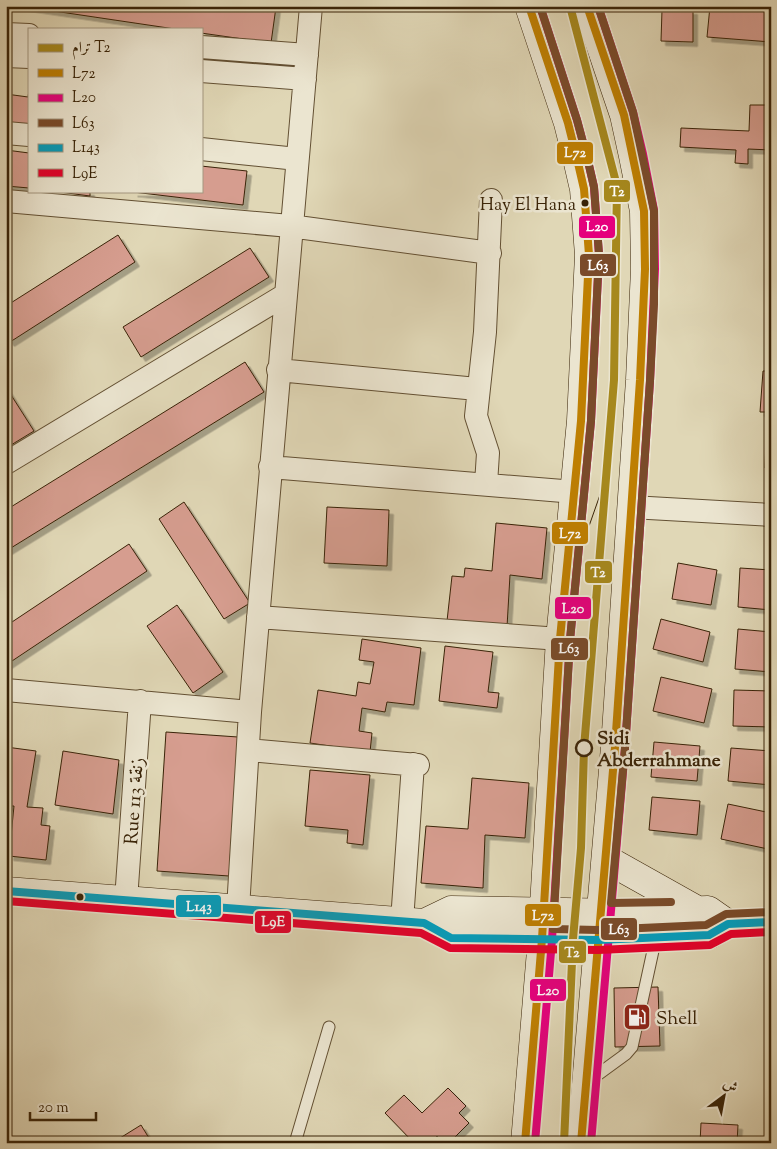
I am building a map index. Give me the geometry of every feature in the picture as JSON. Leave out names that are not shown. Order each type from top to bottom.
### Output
[{"type":"main road","points":[[525,1143],[542,926],[560,639],[575,492],[588,302],[589,255],[584,189],[568,123],[529,6]]},
{"type":"main road","points":[[581,1143],[606,859],[632,507],[644,304],[644,211],[624,115],[587,6]]},
{"type":"main road","points":[[606,859],[699,911]]},
{"type":"main road","points":[[6,891],[413,922],[450,938],[542,926],[599,926],[708,910],[728,924]]},
{"type":"main road","points":[[599,926],[656,937],[708,935],[728,924],[771,922]]},
{"type":"street","points":[[238,909],[250,712],[310,6]]},
{"type":"street","points":[[28,35],[6,34],[6,56],[28,57]]},
{"type":"street","points":[[202,47],[307,55]]},
{"type":"street","points":[[202,71],[305,79]]},
{"type":"street","points":[[6,133],[28,135]]},
{"type":"street","points":[[202,149],[296,160]]},
{"type":"street","points":[[6,201],[104,200],[490,253]]},
{"type":"street","points":[[486,484],[488,453],[476,416],[485,332],[491,200]]},
{"type":"street","points":[[6,463],[285,295]]},
{"type":"street","points":[[278,370],[478,390]]},
{"type":"street","points":[[270,467],[575,492]]},
{"type":"street","points":[[632,507],[771,514]]},
{"type":"street","points":[[258,617],[560,639]]},
{"type":"street","points":[[6,690],[250,712]]},
{"type":"street","name":"Rue 113 زنقة","points":[[126,900],[140,701]]},
{"type":"street","points":[[248,750],[415,764],[413,922]]},
{"type":"lane","points":[[586,1083],[626,1054],[632,1047],[656,937]]},
{"type":"lane","points":[[295,1143],[329,1027]]},
{"type":"building","points":[[20,6],[276,7],[271,43],[202,33],[202,28],[168,28]]},
{"type":"building","points":[[710,6],[771,6],[771,42],[707,37]]},
{"type":"building","points":[[662,10],[693,10],[693,42],[661,41]]},
{"type":"building","points":[[768,73],[771,74],[771,150],[748,149],[748,164],[735,163],[736,150],[680,147],[681,128],[749,131],[750,105],[767,105]]},
{"type":"building","points":[[6,94],[28,97],[28,128],[6,126]]},
{"type":"building","points":[[6,150],[28,153],[28,188],[6,186]]},
{"type":"building","points":[[202,166],[247,171],[243,205],[133,192],[202,192]]},
{"type":"building","points":[[60,192],[90,192],[90,196]]},
{"type":"building","points":[[118,235],[135,262],[10,342],[6,337],[6,306]]},
{"type":"building","points":[[250,248],[269,277],[141,357],[123,327]]},
{"type":"building","points":[[245,362],[264,392],[6,551],[6,510]]},
{"type":"building","points":[[763,371],[771,371],[771,412],[760,412]]},
{"type":"building","points":[[6,387],[34,431],[11,445],[6,437]]},
{"type":"building","points":[[766,439],[771,439],[771,468],[765,468]]},
{"type":"building","points":[[184,502],[250,603],[224,619],[159,519]]},
{"type":"building","points":[[327,507],[389,510],[387,566],[324,563]]},
{"type":"building","points":[[496,523],[547,528],[542,579],[510,575],[507,627],[447,621],[452,576],[464,577],[465,568],[492,571]]},
{"type":"building","points":[[129,544],[147,571],[6,665],[6,626]]},
{"type":"building","points":[[678,563],[717,570],[711,605],[672,599]]},
{"type":"building","points":[[740,568],[771,570],[771,610],[738,607]]},
{"type":"building","points":[[177,605],[223,672],[193,693],[147,626]]},
{"type":"building","points":[[661,619],[710,632],[703,662],[653,649]]},
{"type":"building","points":[[738,629],[771,632],[771,672],[735,669]]},
{"type":"building","points":[[362,639],[421,648],[414,705],[387,702],[385,712],[362,708],[359,731],[372,733],[370,752],[310,743],[318,690],[356,696],[358,682],[370,684],[374,662],[359,660]]},
{"type":"building","points":[[445,646],[493,652],[488,692],[499,693],[497,708],[439,701]]},
{"type":"building","points":[[661,677],[712,689],[704,723],[653,711]]},
{"type":"building","points":[[734,690],[771,691],[771,727],[733,726]]},
{"type":"building","points":[[166,732],[238,737],[229,876],[157,871]]},
{"type":"building","points":[[654,742],[700,746],[697,781],[651,777]]},
{"type":"building","points":[[6,747],[36,751],[27,807],[43,808],[41,825],[50,826],[46,860],[9,856],[14,806],[6,806]]},
{"type":"building","points":[[731,748],[771,751],[771,785],[728,781]]},
{"type":"building","points":[[63,751],[119,760],[113,814],[55,805]]},
{"type":"building","points":[[310,770],[370,775],[363,845],[347,843],[348,830],[305,826]]},
{"type":"building","points":[[472,778],[529,783],[525,838],[485,835],[483,888],[421,883],[426,826],[468,829]]},
{"type":"building","points":[[652,797],[700,801],[697,835],[649,830]]},
{"type":"building","points":[[728,804],[771,813],[771,836],[768,849],[721,839]]},
{"type":"building","name":"Shell","points":[[658,987],[660,1046],[615,1047],[614,988]]},
{"type":"building","points":[[448,1088],[466,1106],[459,1113],[469,1123],[449,1143],[444,1143],[437,1136],[430,1143],[414,1143],[385,1113],[404,1095],[422,1113]]},
{"type":"building","points":[[701,1123],[738,1125],[737,1143],[700,1143]]},
{"type":"building","points":[[141,1125],[152,1143],[112,1143]]},
{"type":"tram line","name":"T2","points":[[564,1143],[573,939],[581,848],[584,748],[614,380],[617,186],[570,6]]},
{"type":"tram line","points":[[588,529],[607,475]]},
{"type":"transit line","name":"L72","points":[[525,1143],[542,939],[560,639],[581,421],[589,255],[584,189],[578,163],[568,123],[529,6]]},
{"type":"transit line","name":"L20","points":[[535,1143],[552,940],[570,640],[591,421],[599,255],[594,187],[588,161],[577,120],[540,6]]},
{"type":"transit line","name":"L63","points":[[540,6],[577,120],[588,161],[594,187],[599,254],[591,421],[570,640],[553,929],[598,930],[706,925],[726,914],[771,912]]},
{"type":"transit line","name":"L72","points":[[581,1143],[615,747],[640,380],[645,269],[644,211],[624,115],[587,6]]},
{"type":"transit line","name":"L20","points":[[591,1143],[625,748],[650,381],[655,269],[654,210],[643,154],[633,112],[598,6]]},
{"type":"transit line","name":"L63","points":[[598,6],[633,112],[654,211],[654,304],[650,381],[625,748],[611,903],[671,902]]},
{"type":"transit line","name":"L143","points":[[6,891],[424,923],[451,938],[598,940],[709,935],[728,924],[771,922]]},
{"type":"transit line","name":"L9E","points":[[6,901],[421,933],[450,948],[598,950],[710,945],[731,934],[771,932]]},
{"type":"place","name":"Hay El Hana","points":[[585,203]]},
{"type":"place","name":"Sidi Abderrahmane","points":[[584,748]]},
{"type":"place","name":"Shell","points":[[637,1017]]}]
